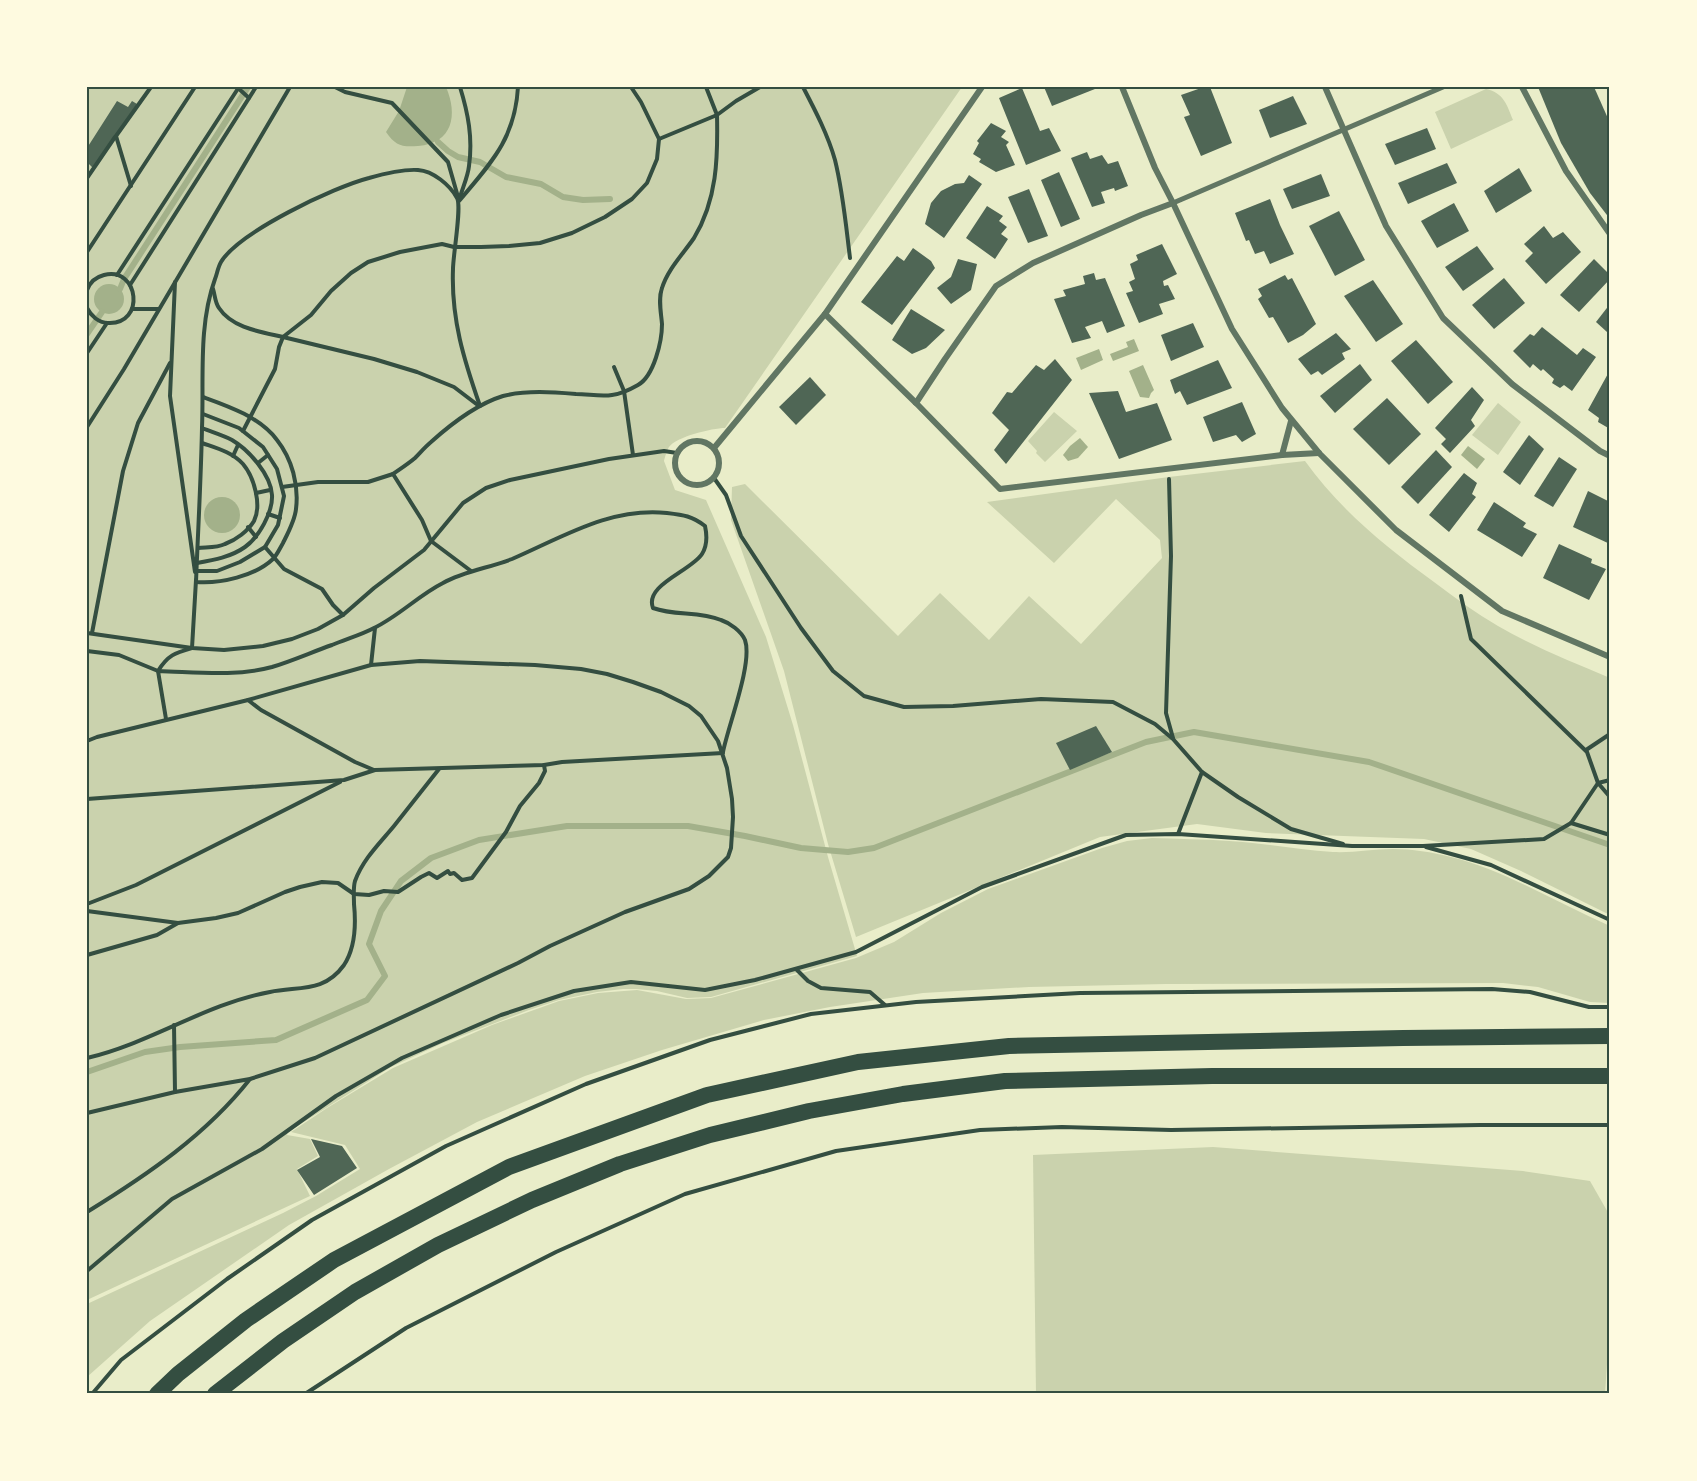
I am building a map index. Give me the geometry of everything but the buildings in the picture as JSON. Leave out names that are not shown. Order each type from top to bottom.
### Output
[{"type":"highway","points":[[157,1394],[178,1374],[246,1320],[344,1254],[509,1167],[707,1095],[858,1062],[1009,1046],[1610,1036]]},
{"type":"highway","points":[[215,1394],[283,1341],[355,1292],[438,1245],[531,1200],[620,1164],[665,1149],[710,1135],[810,1111],[903,1094],[1005,1082],[1212,1076],[1610,1076]]},
{"type":"street","points":[[714,448],[825,314],[982,87]]},
{"type":"street","points":[[1122,87],[1155,168],[1232,329],[1282,408],[1318,453],[1396,530],[1502,611],[1610,657]]},
{"type":"street","points":[[1325,87],[1386,226],[1443,318],[1512,384],[1600,451],[1610,456]]},
{"type":"street","points":[[916,403],[996,286],[1033,263],[1140,215],[1443,87]]},
{"type":"street","points":[[1522,87],[1566,171],[1610,234]]},
{"type":"street","points":[[825,314],[1000,489],[1282,455],[1318,453]]},
{"type":"street","points":[[1282,455],[1291,420]]},
{"type":"street","points":[[690,441],[705,441],[714,448],[720,465],[714,478],[701,485],[686,482],[676,472],[674,464],[677,453],[690,441]]},
{"type":"path","points":[[87,178],[151,87]]},
{"type":"path","points":[[87,252],[195,87]]},
{"type":"path","points":[[130,285],[256,87]]},
{"type":"path","points":[[87,427],[124,369],[290,87]]},
{"type":"path","points":[[335,87],[345,92],[392,103],[448,162],[459,201],[459,218],[454,247],[453,302],[468,373],[480,406]]},
{"type":"path","points":[[459,201],[469,166],[471,134],[468,112],[460,87]]},
{"type":"path","points":[[459,201],[487,168],[503,144],[512,126],[518,87]]},
{"type":"path","points":[[243,431],[275,369],[283,337],[311,315],[331,291],[351,273],[368,262],[400,252],[442,244],[454,247],[540,243],[572,233],[605,217],[632,199],[646,183],[657,159],[659,139],[631,87]]},
{"type":"path","points":[[282,487],[318,482],[368,482],[393,474],[457,421],[480,406],[504,396],[563,392],[614,395],[645,379],[658,352],[662,325],[661,289],[670,270],[702,224],[711,199],[717,161],[717,115],[706,87]]},
{"type":"path","points":[[659,139],[717,115],[760,87]]},
{"type":"path","points":[[803,87],[823,127],[835,160],[844,208],[852,277]]},
{"type":"path","points":[[117,275],[238,88],[249,98]]},
{"type":"path","points":[[116,136],[130,186]]},
{"type":"path","points":[[192,648],[202,443],[204,322],[212,286],[221,262],[241,240],[302,204],[368,178],[419,170],[434,176],[450,187],[459,201]]},
{"type":"path","points":[[87,290],[94,279],[108,274],[124,279],[134,292],[132,309],[116,323],[107,323],[94,318],[87,311]]},
{"type":"path","points":[[175,282],[170,396],[196,582]]},
{"type":"path","points":[[212,286],[218,306],[229,320],[255,330],[417,372],[454,387],[480,406]]},
{"type":"path","points":[[132,309],[159,309]]},
{"type":"path","points":[[87,353],[107,323]]},
{"type":"path","points":[[172,360],[138,423],[123,471],[90,633],[192,648],[224,650],[263,646],[318,630],[343,615],[424,550],[463,503],[486,488],[510,480],[633,455],[664,451],[677,453]]},
{"type":"path","points":[[614,367],[624,391],[633,455]]},
{"type":"path","points":[[196,582],[229,580],[257,569],[274,558],[287,536],[296,510],[296,485],[290,459],[276,438],[249,417],[229,406],[203,398]]},
{"type":"path","points":[[197,571],[217,571],[265,547],[278,525],[284,496],[277,469],[263,447],[239,428],[202,414]]},
{"type":"path","points":[[197,563],[211,561],[245,547],[260,533],[268,514],[272,495],[264,472],[252,456],[232,440],[202,428]]},
{"type":"path","points":[[198,549],[224,545],[242,534],[254,520],[257,500],[253,481],[242,464],[228,453],[202,443]]},
{"type":"path","points":[[233,456],[238,445]]},
{"type":"path","points":[[258,464],[268,455]]},
{"type":"path","points":[[1169,470],[1171,556],[1166,713],[1173,739]]},
{"type":"path","points":[[393,474],[422,520],[431,541],[472,571]]},
{"type":"path","points":[[714,478],[726,495],[741,536],[801,628],[833,671],[864,696],[904,707],[953,706],[1041,699],[1113,702],[1155,724],[1173,739],[1202,772],[1291,829],[1352,846]]},
{"type":"path","points":[[256,493],[270,490]]},
{"type":"path","points":[[87,651],[119,655],[158,671],[227,674],[251,671],[291,660],[375,628],[442,583],[463,573],[509,560],[592,523],[620,515],[648,511],[694,518],[705,526],[707,536],[702,554],[687,568],[662,585],[652,596],[651,602],[653,608],[663,612],[721,620],[742,635],[746,647],[746,660],[737,704],[723,753]]},
{"type":"path","points":[[268,514],[280,518]]},
{"type":"path","points":[[248,527],[256,537]]},
{"type":"path","points":[[265,547],[284,569],[322,589],[343,615]]},
{"type":"path","points":[[230,554],[235,564]]},
{"type":"path","points":[[1461,596],[1471,639],[1585,750],[1598,783],[1610,797]]},
{"type":"path","points":[[371,665],[375,628]]},
{"type":"path","points":[[166,719],[158,671],[173,654],[192,648]]},
{"type":"path","points":[[87,741],[166,719],[248,700],[371,665],[420,660],[581,669],[607,674],[661,692],[689,706],[710,727],[723,753],[732,799],[732,836],[728,857],[709,876],[689,889],[625,912],[315,1058],[250,1079],[175,1092],[87,1113]]},
{"type":"path","points":[[248,700],[261,711],[375,771]]},
{"type":"path","points":[[1585,750],[1610,734]]},
{"type":"path","points":[[87,904],[136,885],[344,780],[375,771],[544,765],[723,753]]},
{"type":"path","points":[[87,911],[178,923],[238,913],[285,892],[322,882],[338,883],[354,894],[369,895],[384,891],[398,892],[429,873],[437,878],[448,871],[462,880],[472,878],[506,832],[520,806],[539,783],[545,771],[544,765]]},
{"type":"path","points":[[87,1058],[138,1042],[238,999],[272,991],[308,988],[328,981],[344,965],[351,951],[355,933],[354,883],[365,860],[440,768]]},
{"type":"path","points":[[1178,834],[1202,772]]},
{"type":"path","points":[[87,799],[344,780]]},
{"type":"path","points":[[87,1271],[172,1199],[262,1149],[336,1096],[402,1058],[501,1014],[574,991],[631,982],[705,990],[755,980],[861,951],[982,887],[1126,835],[1178,834],[1352,846],[1423,846],[1544,839],[1571,823],[1598,783],[1610,780]]},
{"type":"path","points":[[1571,823],[1610,835]]},
{"type":"path","points":[[1423,846],[1491,865],[1610,920]]},
{"type":"path","points":[[87,955],[158,935],[178,923]]},
{"type":"path","points":[[796,969],[808,981],[821,988],[870,992],[885,1006]]},
{"type":"path","points":[[174,1027],[175,1092]]},
{"type":"path","points":[[87,1212],[189,1143],[250,1079]]},
{"type":"path","points":[[305,1394],[406,1328],[556,1252],[685,1194],[836,1151],[980,1130],[1062,1127],[1171,1130],[1610,1125]]},
{"type":"shaded area","points":[[87,87],[962,87],[725,428],[703,431],[673,443],[664,461],[675,490],[706,500],[766,637],[793,725],[857,956],[711,997],[687,998],[636,989],[597,992],[559,1000],[443,1043],[391,1067],[288,1132],[287,1135],[310,1139],[318,1156],[297,1169],[310,1196],[87,1300]]},
{"type":"shaded area","points":[[407,87],[446,87],[452,108],[450,126],[439,139],[430,144],[403,146],[396,143],[386,132],[399,111]]},
{"type":"shaded area","points":[[1486,89],[1501,97],[1513,120],[1451,149],[1435,112]]},
{"type":"shaded area","points":[[109,284],[120,288],[124,299],[120,310],[109,314],[98,310],[94,299],[98,288]]},
{"type":"shaded area","points":[[1134,339],[1139,351],[1113,361],[1110,354],[1128,347],[1126,342]]},
{"type":"shaded area","points":[[1099,349],[1103,360],[1081,370],[1076,358]]},
{"type":"shaded area","points":[[1143,365],[1154,390],[1149,398],[1140,397],[1129,371]]},
{"type":"shaded area","points":[[1498,403],[1521,422],[1498,455],[1472,435]]},
{"type":"shaded area","points":[[1054,412],[1077,431],[1045,462],[1028,441]]},
{"type":"shaded area","points":[[1080,438],[1088,447],[1078,458],[1068,461],[1063,455]]},
{"type":"shaded area","points":[[1468,446],[1485,459],[1477,469],[1461,455]]},
{"type":"shaded area","points":[[1305,461],[1318,479],[1365,527],[1399,556],[1458,600],[1525,641],[1610,678],[1610,915],[1471,849],[1424,839],[1266,833],[1197,824],[1100,837],[856,937],[828,844],[784,671],[731,520],[732,487],[745,484],[898,636],[940,593],[989,640],[1029,596],[1081,644],[1162,558],[1160,540],[1116,499],[1054,563],[987,502]]},
{"type":"shaded area","points":[[222,497],[235,502],[240,515],[235,528],[222,533],[209,528],[204,515],[209,502]]},
{"type":"shaded area","points":[[1152,838],[1242,842],[1333,852],[1385,849],[1422,851],[1451,857],[1492,870],[1610,926],[1610,1003],[1590,1002],[1538,987],[1503,983],[1166,984],[1029,987],[923,993],[764,1020],[662,1050],[585,1076],[477,1122],[289,1225],[150,1321],[87,1377],[87,1304],[283,1213],[360,1169],[345,1145],[291,1132],[393,1068],[492,1025],[559,1001],[598,993],[637,990],[686,999],[711,998],[856,958],[894,942],[941,913],[988,889],[1102,848],[1127,841]]},
{"type":"shaded area","points":[[1213,1147],[1523,1171],[1590,1181],[1610,1216],[1610,1319],[1605,1394],[1036,1394],[1033,1155]]},
{"type":"waterway","points":[[120,289],[124,279],[248,87]]},
{"type":"waterway","points":[[438,142],[458,157],[480,162],[506,177],[541,184],[563,197],[583,200],[610,199]]},
{"type":"waterway","points":[[87,334],[102,312]]},
{"type":"waterway","points":[[87,1072],[145,1052],[276,1040],[367,1000],[385,976],[369,944],[381,911],[401,881],[431,858],[479,840],[567,826],[688,826],[801,848],[848,852],[874,848],[1146,742],[1194,732],[1369,762],[1610,845]]}]
